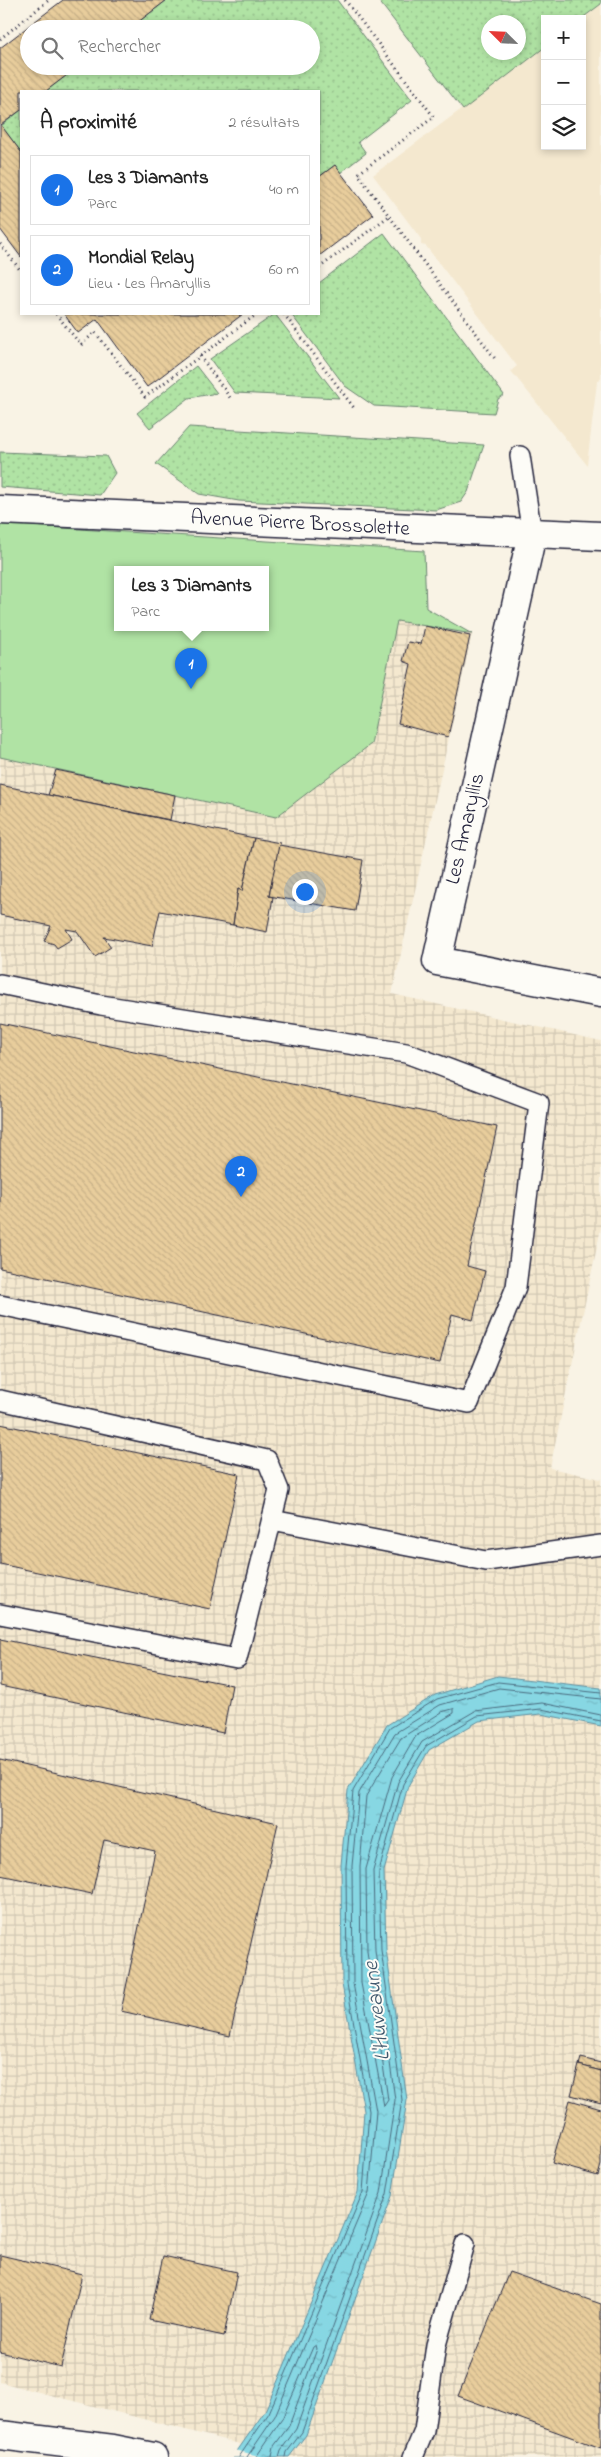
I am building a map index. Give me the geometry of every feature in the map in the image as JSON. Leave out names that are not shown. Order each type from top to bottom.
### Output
[{"type":"street","name":"Avenue Pierre Brossolette","points":[[0,510],[601,536]]},
{"type":"street","name":"Les Amaryllis","points":[[532,534],[437,961],[601,993]]},
{"type":"street","points":[[0,2436],[113,2449],[153,2457]]},
{"type":"lane","points":[[520,456],[532,534]]},
{"type":"lane","points":[[0,984],[101,1005],[406,1053],[539,1103],[516,1286],[469,1403],[0,1306]]},
{"type":"lane","points":[[0,1400],[267,1460],[279,1490],[237,1660],[0,1614]]},
{"type":"lane","points":[[272,1520],[486,1561],[601,1545]]},
{"type":"lane","points":[[413,2457],[424,2431],[436,2344],[465,2244]]},
{"type":"path","points":[[24,20],[49,0]]},
{"type":"path","points":[[345,0],[434,117],[358,174],[496,360]]},
{"type":"path","points":[[0,39],[20,23]]},
{"type":"path","points":[[320,267],[389,216]]},
{"type":"path","points":[[0,244],[20,270]]},
{"type":"path","points":[[57,315],[81,345],[96,332],[145,397],[256,315]]},
{"type":"path","points":[[285,315],[354,408]]},
{"type":"path","points":[[200,356],[231,400]]},
{"type":"shaded area","points":[[601,4],[601,378],[597,382],[587,465],[511,371],[517,366],[426,246],[421,245],[421,239],[373,175],[541,50],[541,150],[586,150],[586,15]]},
{"type":"shaded area","points":[[397,620],[472,634],[392,994],[601,1041],[601,1228],[550,1468],[601,1479],[601,2457],[290,2457],[0,2382],[0,757],[276,817],[371,744]]},
{"type":"green space","points":[[167,0],[337,0],[412,100],[358,142],[366,153],[340,173],[335,165],[320,176],[320,90],[47,90],[67,75],[320,75],[320,20],[141,20]]},
{"type":"green space","points":[[378,0],[601,0],[601,4],[586,15],[541,15],[541,50],[463,110]]},
{"type":"green space","points":[[20,111],[20,151],[1,126]]},
{"type":"green space","points":[[384,233],[504,395],[498,399],[494,413],[374,406],[345,386],[292,315],[320,315],[320,282]]},
{"type":"green space","points":[[276,315],[339,398],[235,393],[210,359]]},
{"type":"green space","points":[[196,366],[217,393],[189,398],[150,428],[137,413]]},
{"type":"green space","points":[[189,427],[484,445],[468,492],[461,502],[436,510],[239,501],[199,494],[156,464]]},
{"type":"green space","points":[[0,452],[106,456],[115,473],[100,495],[0,487]]},
{"type":"green space","points":[[0,524],[424,551],[426,608],[472,634],[397,621],[371,744],[276,817],[0,757]]},
{"type":"water","name":"L'Huveaune","points":[[498,1676],[601,1688],[601,1726],[541,1714],[479,1721],[429,1750],[408,1786],[384,1871],[386,1949],[407,2100],[392,2196],[306,2435],[289,2457],[233,2457],[265,2411],[358,2192],[364,2111],[342,1984],[341,1865],[348,1790],[387,1725],[435,1695]]},
{"type":"pier","points":[[235,2450],[263,2457],[231,2457]]},
{"type":"building","points":[[63,0],[167,0],[141,20],[37,20]]},
{"type":"building","points":[[20,33],[20,75],[67,75],[47,90],[20,90],[20,111],[1,125],[20,151],[20,256],[0,229],[0,48]]},
{"type":"building","points":[[335,165],[373,215],[320,255],[320,176]]},
{"type":"building","points":[[65,315],[242,315],[147,387],[97,319],[78,333]]},
{"type":"building","points":[[425,626],[470,636],[448,737],[398,724],[411,664],[403,661],[408,642],[421,644]]},
{"type":"building","points":[[56,770],[175,795],[170,820],[48,795]]},
{"type":"building","points":[[0,785],[254,838],[242,891],[238,889],[233,925],[160,911],[152,946],[104,937],[111,947],[95,957],[77,931],[66,929],[72,939],[57,948],[54,944],[44,941],[51,926],[0,915]]},
{"type":"building","points":[[254,838],[280,843],[269,896],[273,897],[267,932],[233,925],[238,889],[242,891]]},
{"type":"building","points":[[279,845],[363,860],[355,911],[269,896]]},
{"type":"building","points":[[0,1023],[497,1127],[467,1266],[485,1271],[473,1320],[452,1314],[440,1363],[0,1268]]},
{"type":"building","points":[[0,1424],[239,1474],[210,1609],[0,1564]]},
{"type":"building","points":[[0,1639],[232,1685],[223,1733],[0,1686]]},
{"type":"building","points":[[0,1760],[278,1823],[230,2036],[121,2011],[155,1851],[104,1840],[92,1894],[0,1875]]},
{"type":"building","points":[[581,2058],[601,2063],[601,2071],[579,2065]]},
{"type":"building","points":[[579,2065],[601,2071],[601,2103],[571,2095]]},
{"type":"building","points":[[570,2100],[601,2109],[601,2165],[598,2176],[552,2163]]},
{"type":"building","points":[[0,2255],[82,2274],[61,2367],[0,2352]]},
{"type":"building","points":[[163,2256],[237,2272],[224,2336],[149,2320]]},
{"type":"building","points":[[509,2272],[601,2304],[601,2448],[458,2396]]},
{"type":"place","name":"Les 3 Diamants","points":[[191,689]]},
{"type":"place","name":"Mondial Relay","points":[[241,1197]]}]
